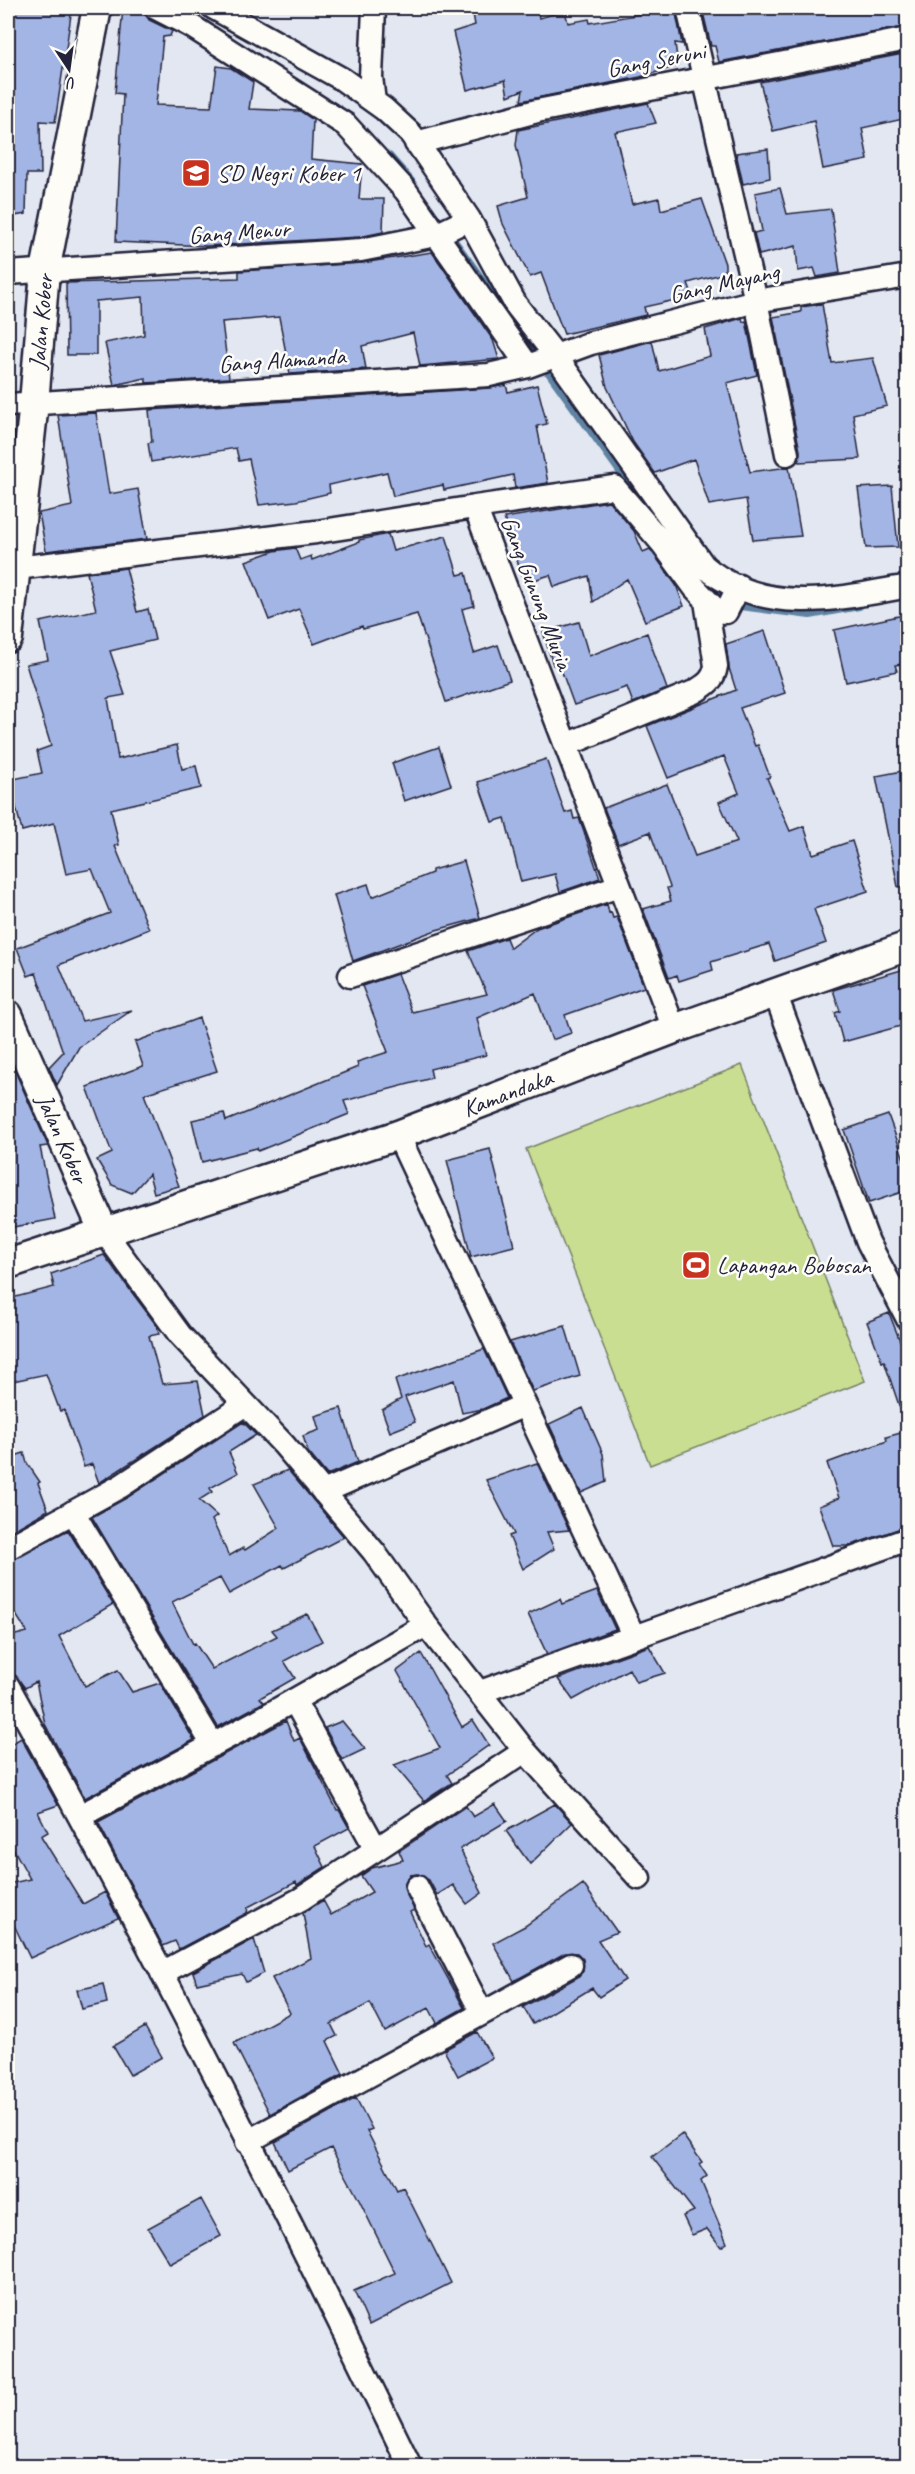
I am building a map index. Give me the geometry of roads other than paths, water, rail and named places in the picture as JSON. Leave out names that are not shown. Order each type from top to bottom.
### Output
[{"type":"street","name":"Jalan Kober","points":[[8,638],[21,404],[97,8]]},
{"type":"street","points":[[156,8],[191,26],[346,125],[406,191],[450,228],[516,305],[540,361]]},
{"type":"street","points":[[214,8],[342,79],[374,102],[411,134],[450,228],[540,361],[704,566],[734,595],[789,602],[848,597],[908,586]]},
{"type":"street","points":[[374,8],[371,77],[374,102]]},
{"type":"street","points":[[688,8],[756,301],[787,454]]},
{"type":"street","name":"Gang Seruni","points":[[416,143],[537,111],[908,39]]},
{"type":"street","name":"Gang Menur","points":[[8,273],[362,250],[450,228]]},
{"type":"street","name":"Gang Mayang","points":[[540,361],[591,343],[756,301],[908,276]]},
{"type":"street","name":"Gang Alamanda","points":[[21,404],[489,375],[540,361]]},
{"type":"street","points":[[475,507],[614,487],[706,601],[721,613],[726,612],[734,595]]},
{"type":"street","name":"Gang Gunung Muria","points":[[12,568],[316,532],[475,507],[674,1029]]},
{"type":"street","points":[[566,745],[694,692],[710,682],[716,666],[706,601]]},
{"type":"street","points":[[350,976],[620,885]]},
{"type":"street","name":"Kamandaka","points":[[8,1264],[103,1230],[398,1135],[674,1029],[908,946]]},
{"type":"street","points":[[775,993],[868,1242],[906,1314]]},
{"type":"street","name":"Jalan Kober","points":[[8,1015],[103,1230]]},
{"type":"street","points":[[398,1135],[634,1637]]},
{"type":"street","points":[[103,1230],[180,1335],[284,1445],[324,1492],[374,1552],[426,1625],[525,1751],[639,1878]]},
{"type":"street","points":[[8,1548],[121,1486],[244,1405]]},
{"type":"street","points":[[324,1492],[525,1405]]},
{"type":"street","points":[[73,1512],[213,1745]]},
{"type":"street","points":[[480,1692],[908,1539]]},
{"type":"street","points":[[80,1816],[213,1745],[426,1625]]},
{"type":"street","points":[[8,1688],[80,1816],[162,1973],[410,2466]]},
{"type":"street","points":[[294,1700],[376,1850]]},
{"type":"street","points":[[162,1973],[301,1899],[525,1751]]},
{"type":"street","points":[[417,1887],[482,2013]]},
{"type":"street","points":[[247,2142],[571,1965]]},
{"type":"waterway","points":[[389,156],[411,181]]},
{"type":"waterway","points":[[455,242],[649,512]]},
{"type":"waterway","points":[[706,581],[740,606],[810,615],[859,606]]},
{"type":"place","name":"SD Negri Kober 1","points":[[196,173]]},
{"type":"place","name":"Lapangan Bobosan","points":[[696,1265]]}]
